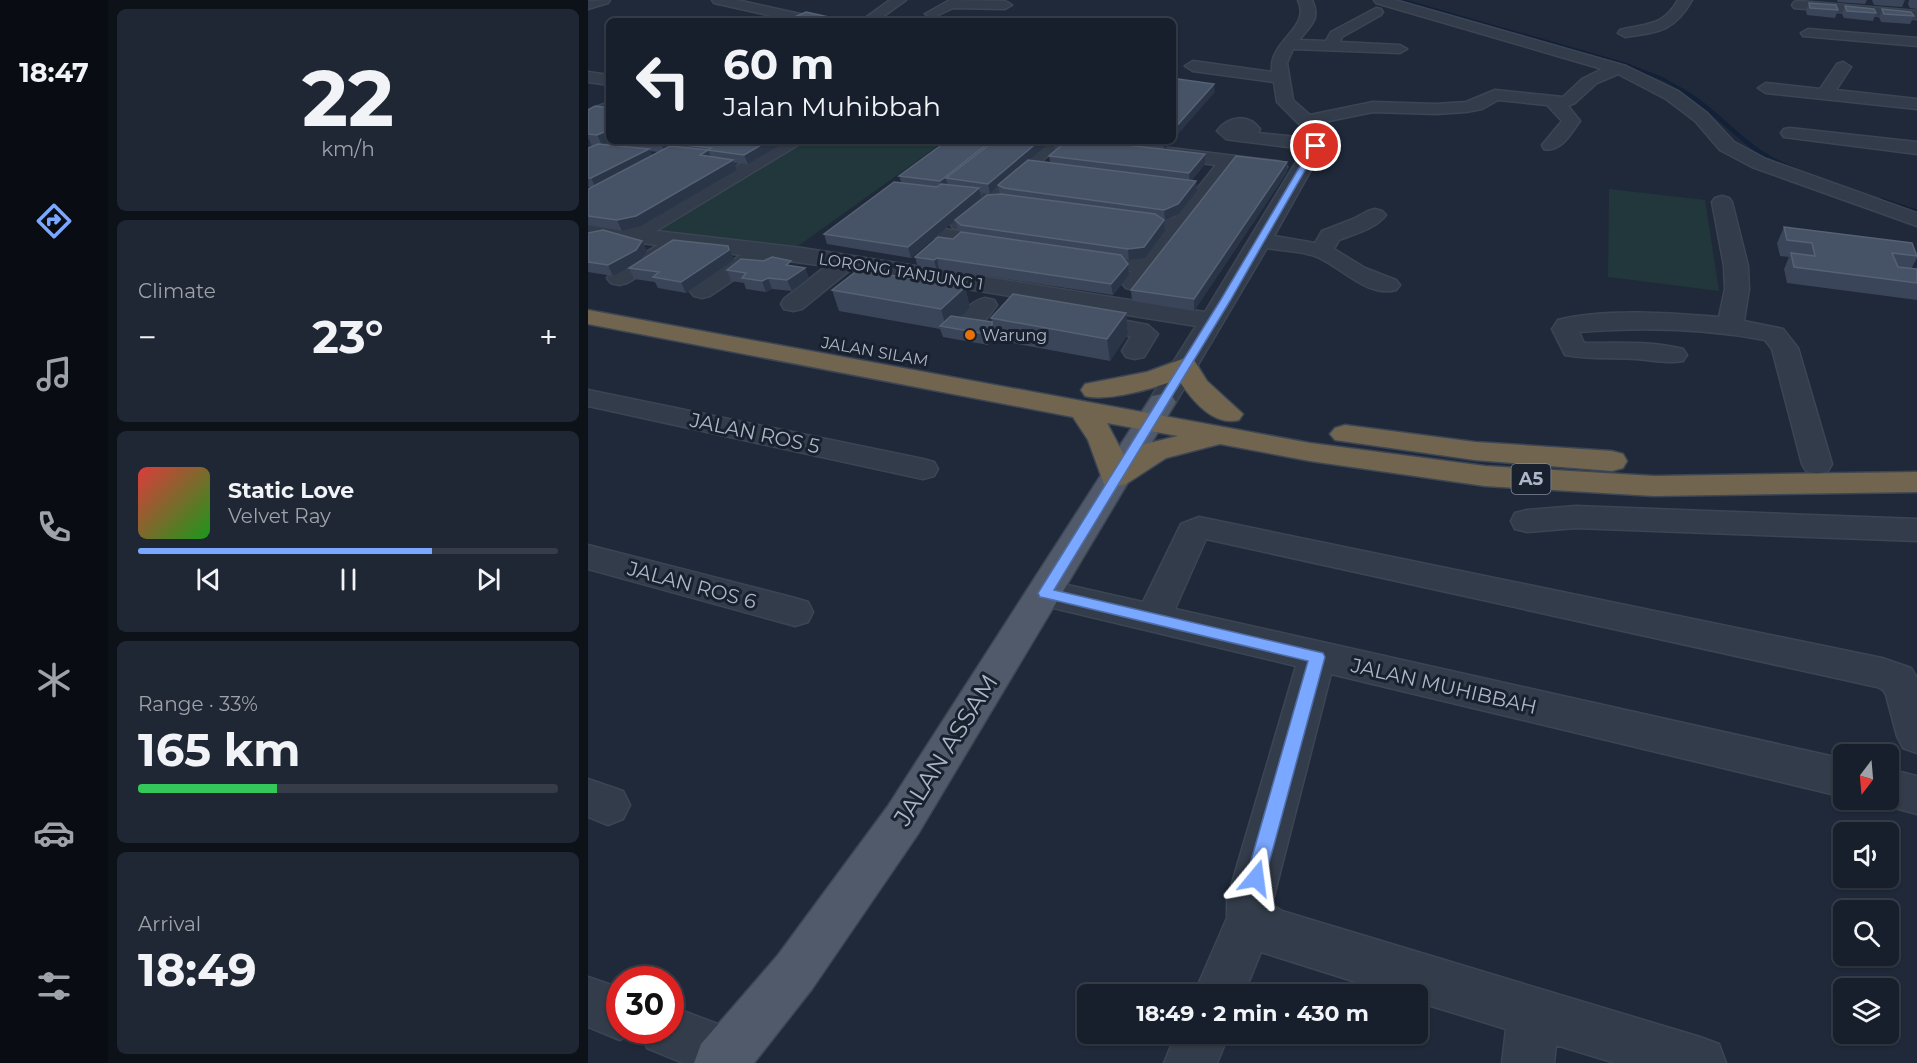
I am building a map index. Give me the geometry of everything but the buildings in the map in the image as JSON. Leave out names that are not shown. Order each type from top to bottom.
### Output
[{"type":"highway","name":"JALAN SILAM","points":[[588,300],[1156,412]]},
{"type":"highway","name":"JALAN SILAM","points":[[588,317],[1088,399]]},
{"type":"highway","points":[[1185,366],[1190,379],[1226,424],[1197,439],[1156,451],[1115,477],[1110,455],[1088,399],[1154,379],[1185,366]]},
{"type":"highway","name":"A5","points":[[1156,412],[1226,424],[1316,430],[1475,451],[1647,464],[1817,464],[1917,460]]},
{"type":"highway","name":"A5","points":[[1226,424],[1310,452],[1485,476],[1654,486],[1917,482]]},
{"type":"main road","name":"JALAN ASSAM","points":[[724,1058],[795,972],[903,820],[1156,412]]},
{"type":"street","points":[[588,5],[603,0]]},
{"type":"street","points":[[719,0],[747,2],[794,18]]},
{"type":"street","points":[[872,18],[899,0]]},
{"type":"street","points":[[1156,412],[1262,240],[1316,146],[1317,133],[1285,102],[1279,59],[1309,18],[1310,10],[1305,0]]},
{"type":"street","points":[[1625,33],[1670,23],[1677,16],[1685,0]]},
{"type":"street","points":[[932,14],[950,4],[1005,5],[984,18]]},
{"type":"street","points":[[1799,5],[1917,15]]},
{"type":"street","points":[[1332,46],[1336,35],[1378,6],[1620,69],[1672,95],[1701,117],[1727,146],[1759,163],[1917,220]]},
{"type":"street","points":[[1808,33],[1917,42]]},
{"type":"street","points":[[1289,44],[1400,49]]},
{"type":"street","points":[[1193,66],[1281,78]]},
{"type":"street","points":[[1825,94],[1843,67]]},
{"type":"street","points":[[1306,121],[1376,100],[1450,109],[1476,105],[1495,95],[1566,102],[1576,96],[1589,81],[1620,69]]},
{"type":"street","points":[[588,77],[606,80]]},
{"type":"street","points":[[1766,88],[1916,106]]},
{"type":"street","points":[[1551,145],[1571,121],[1568,115],[1553,102]]},
{"type":"street","points":[[1790,133],[1917,148]]},
{"type":"street","points":[[1247,136],[1316,146]]},
{"type":"street","points":[[588,156],[612,144]]},
{"type":"street","points":[[633,236],[787,144]]},
{"type":"street","points":[[1024,248],[938,241],[1052,144]]},
{"type":"street","points":[[1143,151],[1303,170]]},
{"type":"street","points":[[1116,306],[1230,161]]},
{"type":"street","points":[[1027,166],[1050,169]]},
{"type":"street","points":[[1185,186],[1208,189]]},
{"type":"street","points":[[989,199],[1012,202]]},
{"type":"street","points":[[1722,202],[1736,266],[1737,289],[1730,327]]},
{"type":"street","points":[[1101,214],[1180,225]]},
{"type":"street","points":[[1322,251],[1330,236],[1361,224],[1375,215]]},
{"type":"street","name":"LORONG TANJUNG 1","points":[[592,234],[633,236],[761,250],[811,249],[845,262],[880,268],[865,284],[997,300],[1116,306],[1213,321]]},
{"type":"street","points":[[1262,240],[1322,251],[1357,273],[1388,285]]},
{"type":"street","points":[[620,278],[681,241]]},
{"type":"street","points":[[702,291],[761,250]]},
{"type":"street","points":[[1057,253],[1147,266]]},
{"type":"street","points":[[793,304],[845,262]]},
{"type":"street","points":[[963,327],[997,300],[1139,330],[1144,334],[1135,351]]},
{"type":"street","points":[[1674,355],[1635,351],[1583,351],[1574,348],[1565,329],[1567,325],[1659,322],[1730,327],[1774,334],[1785,348],[1817,464]]},
{"type":"street","name":"JALAN ROS 5","points":[[588,398],[923,469]]},
{"type":"street","points":[[1527,521],[1576,517],[1917,530]]},
{"type":"street","points":[[1153,618],[1193,532],[1199,528],[1206,528],[1882,673],[1897,679],[1905,692],[1917,736]]},
{"type":"street","name":"JALAN ROS 6","points":[[588,557],[795,612]]},
{"type":"street","name":"JALAN MUHIBBAH","points":[[1045,593],[1833,775]]},
{"type":"street","points":[[1223,984],[1251,919],[1250,900],[1317,657]]},
{"type":"street","points":[[1899,791],[1917,795]]},
{"type":"street","points":[[1251,919],[1270,932],[1700,1063]]},
{"type":"street","points":[[588,1002],[606,1009]]},
{"type":"street","points":[[1528,1063],[1533,1013]]},
{"type":"street","points":[[684,1039],[724,1058]]},
{"type":"street","points":[[1190,1063],[1199,1044]]},
{"type":"green space","points":[[798,144],[941,144],[798,246],[654,230]]},
{"type":"green space","points":[[1609,189],[1705,200],[1719,291],[1608,277]]},
{"type":"waterway","points":[[1401,0],[1625,64],[1663,79],[1686,92]]},
{"type":"waterway","points":[[1683,91],[1758,151],[1799,172]]},
{"type":"waterway","points":[[1881,200],[1905,208]]},
{"type":"waterway","points":[[1901,207],[1917,212]]},
{"type":"place","name":"Warung","points":[[970,335]]},
{"type":"route","points":[[1256,878],[1317,657],[1045,593],[1225,301],[1316,146]]}]
